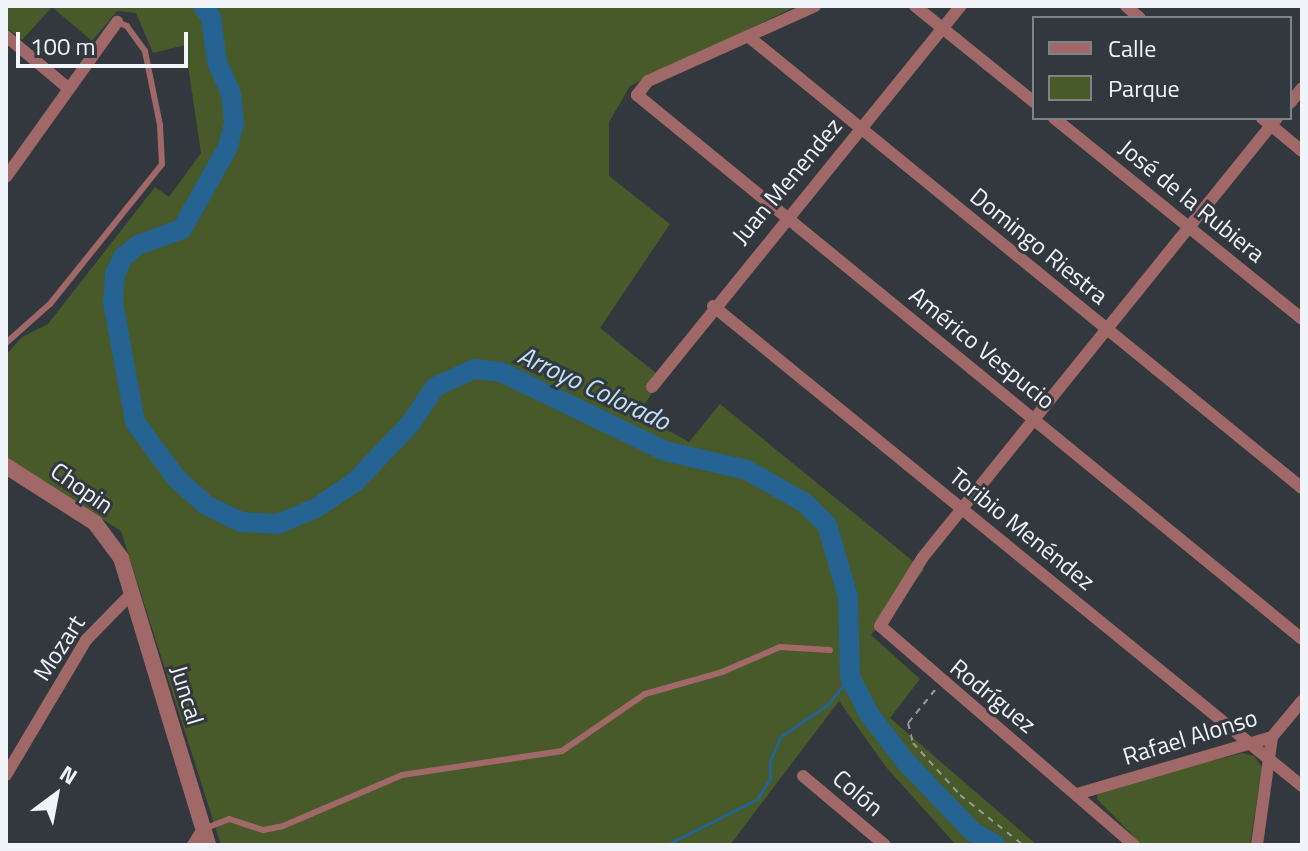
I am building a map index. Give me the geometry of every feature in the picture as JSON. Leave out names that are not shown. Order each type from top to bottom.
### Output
[{"type":"street","points":[[749,37],[815,6]]},
{"type":"street","points":[[915,6],[1032,100]]},
{"type":"street","name":"Juan Menendez","points":[[652,387],[713,306],[961,6]]},
{"type":"street","points":[[6,177],[117,22]]},
{"type":"street","points":[[6,36],[68,88]]},
{"type":"street","name":"Américo Vespucio","points":[[749,37],[648,81],[637,92],[640,100],[1302,639]]},
{"type":"street","name":"Domingo Riestra","points":[[749,37],[1302,488]]},
{"type":"street","name":"José de la Rubiera","points":[[1056,120],[1302,319]]},
{"type":"street","points":[[962,509],[1108,331],[1270,120],[1302,151]]},
{"type":"street","name":"Toribio Menéndez","points":[[713,306],[1302,786]]},
{"type":"street","name":"Chopin","points":[[6,466],[95,523],[121,558]]},
{"type":"street","name":"Rodríguez","points":[[962,509],[923,557],[880,626],[882,631],[1134,845]]},
{"type":"street","name":"Juncal","points":[[121,558],[205,837]]},
{"type":"street","name":"Mozart","points":[[6,775],[86,640],[132,593]]},
{"type":"street","name":"Rafael Alonso","points":[[1077,794],[1272,737],[1302,701]]},
{"type":"street","points":[[1257,845],[1272,737]]},
{"type":"street","name":"Colón","points":[[803,776],[885,845]]},
{"type":"street","points":[[193,845],[205,837]]},
{"type":"lane","points":[[6,343],[50,304],[162,164],[160,125],[145,51],[127,26],[117,22]]},
{"type":"lane","points":[[205,837],[229,819],[263,830],[283,826],[402,775],[562,751],[645,694],[722,672],[780,647],[830,650]]},
{"type":"path","points":[[941,683],[908,723],[913,743],[960,795],[1023,845]]},
{"type":"green space","points":[[6,6],[797,6],[630,86],[609,122],[609,176],[670,224],[600,328],[662,378],[638,414],[689,442],[720,404],[924,570],[871,635],[920,679],[890,718],[1037,845],[956,845],[886,767],[839,701],[730,845],[221,845],[121,531],[6,458],[6,355],[22,337],[48,324],[155,187],[169,197],[201,153],[185,45],[153,53],[136,13],[117,11],[92,41],[52,7],[22,40],[6,27]]},
{"type":"green space","points":[[1242,753],[1254,756],[1262,767],[1250,845],[1142,845],[1097,799],[1098,791]]},
{"type":"waterway","name":"Arroyo Colorado","points":[[203,6],[211,17],[217,62],[231,93],[234,124],[228,147],[182,229],[138,245],[123,257],[115,274],[113,302],[135,422],[176,478],[206,505],[241,522],[278,524],[316,508],[355,482],[411,423],[435,387],[474,369],[501,372],[665,451],[747,470],[805,503],[827,525],[848,597],[850,677],[869,714],[906,762],[972,831],[995,845]]},
{"type":"waterway","points":[[666,845],[757,799],[770,778],[770,761],[780,737],[828,704],[850,677]]}]
